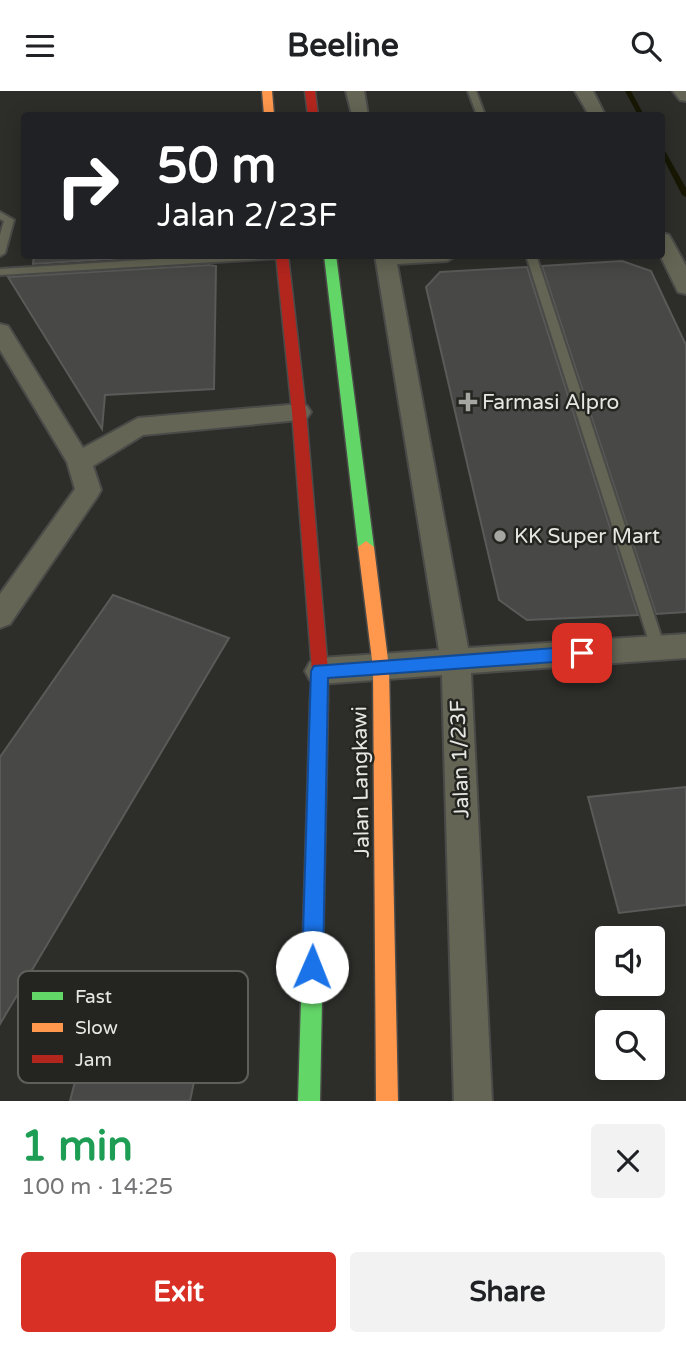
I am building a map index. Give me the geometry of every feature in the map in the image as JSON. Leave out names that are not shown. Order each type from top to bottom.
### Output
[{"type":"street","points":[[267,91],[269,112]]},
{"type":"street","points":[[310,91],[313,112]]},
{"type":"street","points":[[355,91],[359,112]]},
{"type":"street","points":[[584,91],[595,112]]},
{"type":"street","points":[[682,91],[686,96]]},
{"type":"street","points":[[665,248],[686,287]]},
{"type":"street","name":"Jalan Langkawi","points":[[281,259],[299,412],[320,671],[309,1101]]},
{"type":"street","name":"Jalan Langkawi","points":[[330,259],[381,668],[387,1101]]},
{"type":"street","name":"Jalan 1/23F","points":[[386,259],[456,663],[472,1101]]},
{"type":"street","points":[[0,331],[79,462],[88,490],[0,616]]},
{"type":"street","points":[[79,462],[138,427],[299,412]]},
{"type":"street","points":[[320,671],[672,647]]},
{"type":"lane","points":[[472,91],[480,112]]},
{"type":"lane","points":[[0,215],[9,220],[0,253]]},
{"type":"lane","points":[[0,272],[215,259]]},
{"type":"lane","points":[[532,259],[672,647]]},
{"type":"building","points":[[34,259],[110,259],[33,264]]},
{"type":"building","points":[[622,261],[651,271],[686,345],[686,612],[656,614],[542,266]]},
{"type":"building","points":[[216,266],[214,389],[105,395],[102,429],[8,277]]},
{"type":"building","points":[[527,267],[638,615],[527,620],[499,600],[426,287],[440,272]]},
{"type":"building","points":[[113,595],[229,638],[31,971],[18,971],[18,994],[0,1024],[0,757]]},
{"type":"building","points":[[686,787],[686,905],[619,913],[588,797]]},
{"type":"building","points":[[75,1083],[194,1083],[190,1101],[70,1101]]},
{"type":"waterway","points":[[628,91],[639,112]]},
{"type":"waterway","points":[[665,156],[686,195]]},
{"type":"traffic: fast","points":[[330,259],[366,547]]},
{"type":"traffic: fast","points":[[309,1101],[319,701]]},
{"type":"traffic: slow","points":[[267,91],[269,112]]},
{"type":"traffic: slow","points":[[366,547],[381,668],[387,1101]]},
{"type":"traffic: jam","points":[[310,91],[313,112]]},
{"type":"traffic: jam","points":[[282,259],[299,412],[320,671],[319,701]]},
{"type":"place","name":"Farmasi Alpro","points":[[468,402]]},
{"type":"place","name":"KK Super Mart","points":[[500,536]]},
{"type":"route","points":[[312,967],[320,671],[582,653]]}]
